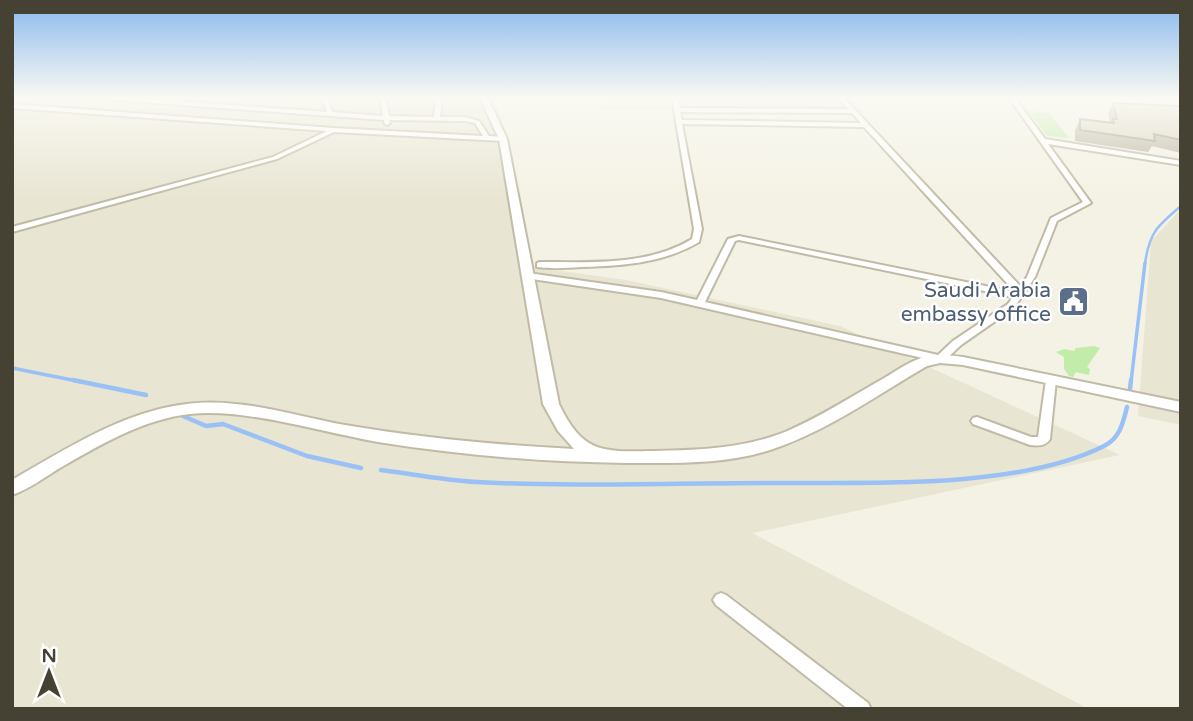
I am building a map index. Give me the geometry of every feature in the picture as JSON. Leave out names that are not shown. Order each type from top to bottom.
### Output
[{"type":"street","points":[[12,230],[275,158],[330,132]]},
{"type":"street","points":[[362,132],[503,139]]},
{"type":"street","points":[[399,132],[403,134]]},
{"type":"street","points":[[482,132],[486,138]]},
{"type":"street","points":[[500,132],[551,404],[561,428],[571,440],[600,456]]},
{"type":"street","points":[[540,265],[577,265],[644,259],[696,240],[698,229],[680,132]]},
{"type":"street","points":[[872,132],[1019,293]]},
{"type":"street","points":[[12,488],[102,438],[148,419],[202,407],[388,437],[545,453],[708,456],[758,448],[800,432],[923,362],[940,359],[957,343],[1011,306],[1031,277],[1055,220],[1087,203],[1037,132]]},
{"type":"street","points":[[1044,141],[1181,163]]},
{"type":"street","points":[[700,304],[732,239],[736,238],[1019,293]]},
{"type":"street","points":[[528,276],[661,295],[940,359],[963,361],[1181,407]]},
{"type":"street","points":[[976,421],[1030,441],[1044,439],[1051,380]]},
{"type":"street","points":[[721,600],[862,709]]},
{"type":"shaded area","points":[[12,132],[504,132],[534,267],[626,280],[840,326],[1120,455],[752,533],[1089,709],[12,709]]},
{"type":"shaded area","points":[[1181,209],[1181,425],[1138,416],[1151,241]]},
{"type":"green space","points":[[1044,132],[1064,132],[1069,138],[1047,136]]},
{"type":"green space","points":[[1094,346],[1100,348],[1087,367],[1090,369],[1089,375],[1076,372],[1073,377],[1069,376],[1064,369],[1064,357],[1056,352]]},
{"type":"building","points":[[1091,132],[1181,132],[1181,140],[1154,134],[1155,141]]},
{"type":"waterway","points":[[1145,264],[1152,237],[1181,206]]},
{"type":"waterway","points":[[1131,382],[1145,263]]},
{"type":"waterway","points":[[12,368],[82,382]]},
{"type":"waterway","points":[[73,380],[146,395]]},
{"type":"waterway","points":[[1130,389],[1131,380]]},
{"type":"waterway","points":[[381,470],[464,481],[549,484],[940,481],[985,477],[1069,460],[1104,446],[1114,439],[1127,407]]},
{"type":"waterway","points":[[183,416],[206,426],[223,424],[307,456],[361,468]]},
{"type":"place","name":"Saudi Arabia embassy office","points":[[1074,302]]}]
